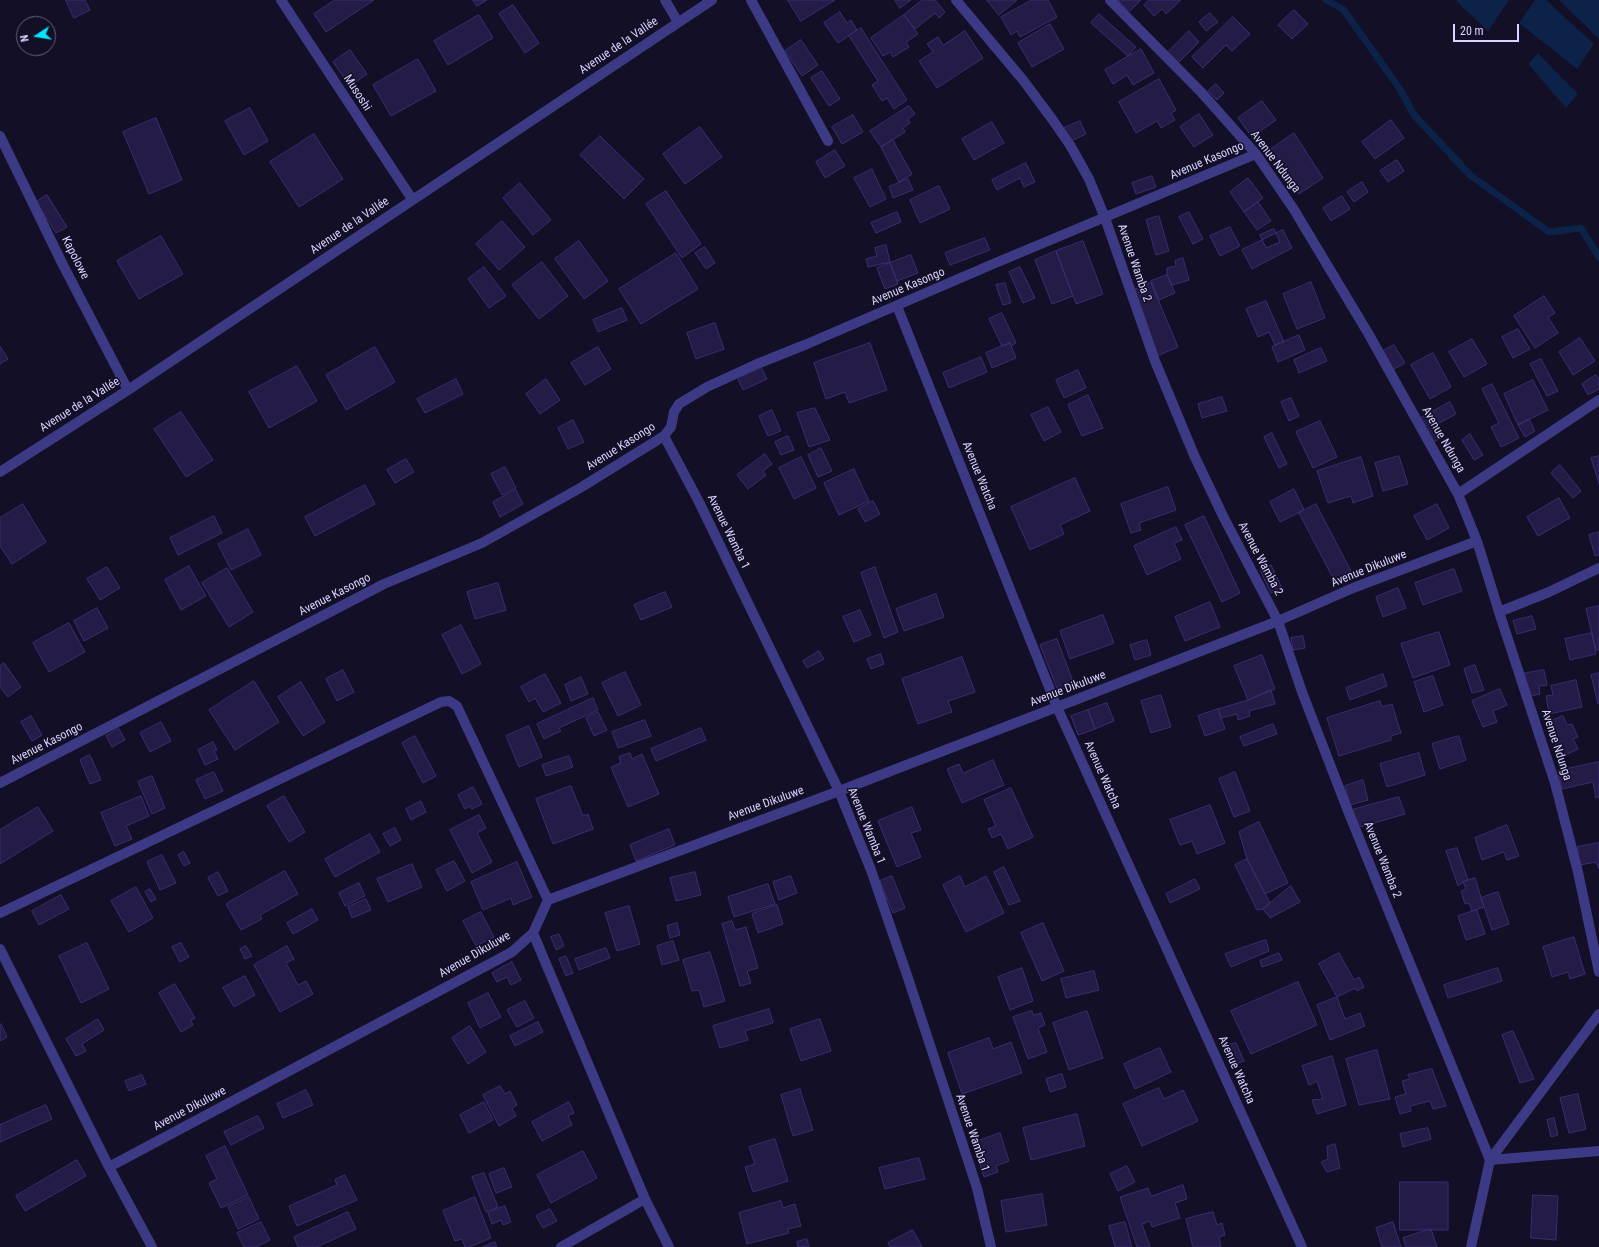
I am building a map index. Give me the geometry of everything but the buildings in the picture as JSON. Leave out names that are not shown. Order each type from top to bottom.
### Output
[{"type":"street","name":"Musoshi","points":[[281,0],[412,199]]},
{"type":"street","points":[[665,0],[678,22]]},
{"type":"street","name":"Avenue de la Vallée","points":[[0,472],[128,390],[712,0]]},
{"type":"street","points":[[751,0],[828,141]]},
{"type":"street","name":"Avenue Wamba 2","points":[[956,0],[1023,80],[1052,119],[1089,179],[1105,218],[1155,361],[1194,455],[1224,518],[1278,621],[1302,692],[1348,811],[1490,1160]]},
{"type":"street","name":"Avenue Ndunga","points":[[1110,0],[1200,92],[1256,154],[1293,208],[1368,333],[1458,494],[1477,541],[1555,783],[1578,872],[1599,972]]},
{"type":"street","name":"Kapolowe","points":[[0,136],[63,265],[128,390]]},
{"type":"street","name":"Avenue Kasongo","points":[[0,783],[384,584],[482,543],[580,488],[664,436],[671,427],[674,412],[679,404],[701,391],[757,364],[1256,154]]},
{"type":"street","name":"Avenue Watcha","points":[[897,306],[1057,707],[1302,1247]]},
{"type":"street","points":[[1458,494],[1599,400]]},
{"type":"street","name":"Avenue Wamba 1","points":[[664,436],[699,502],[839,791],[871,870],[977,1188],[991,1247]]},
{"type":"street","name":"Avenue Dikuluwe","points":[[109,1167],[506,955],[533,933],[548,900],[839,791],[1057,707],[1278,621],[1353,588],[1477,541]]},
{"type":"street","points":[[1499,612],[1549,592],[1599,568]]},
{"type":"street","points":[[0,913],[445,701],[452,702],[457,706],[548,900]]},
{"type":"street","points":[[533,933],[645,1199],[669,1247]]},
{"type":"street","points":[[0,949],[109,1167],[152,1247]]},
{"type":"street","points":[[1471,1247],[1490,1160],[1599,1014]]},
{"type":"street","points":[[1490,1160],[1599,1150]]},
{"type":"street","points":[[561,1247],[645,1199]]},
{"type":"water","points":[[1509,0],[1488,31],[1456,1]]},
{"type":"water","points":[[1535,0],[1546,0],[1594,44],[1577,69],[1519,23]]},
{"type":"water","points":[[1559,0],[1599,0],[1599,39]]},
{"type":"water","points":[[1538,53],[1578,94],[1566,108],[1528,64]]},
{"type":"waterway","points":[[1326,0],[1343,9],[1400,89],[1414,115],[1470,175],[1549,232],[1581,228],[1599,257]]}]
